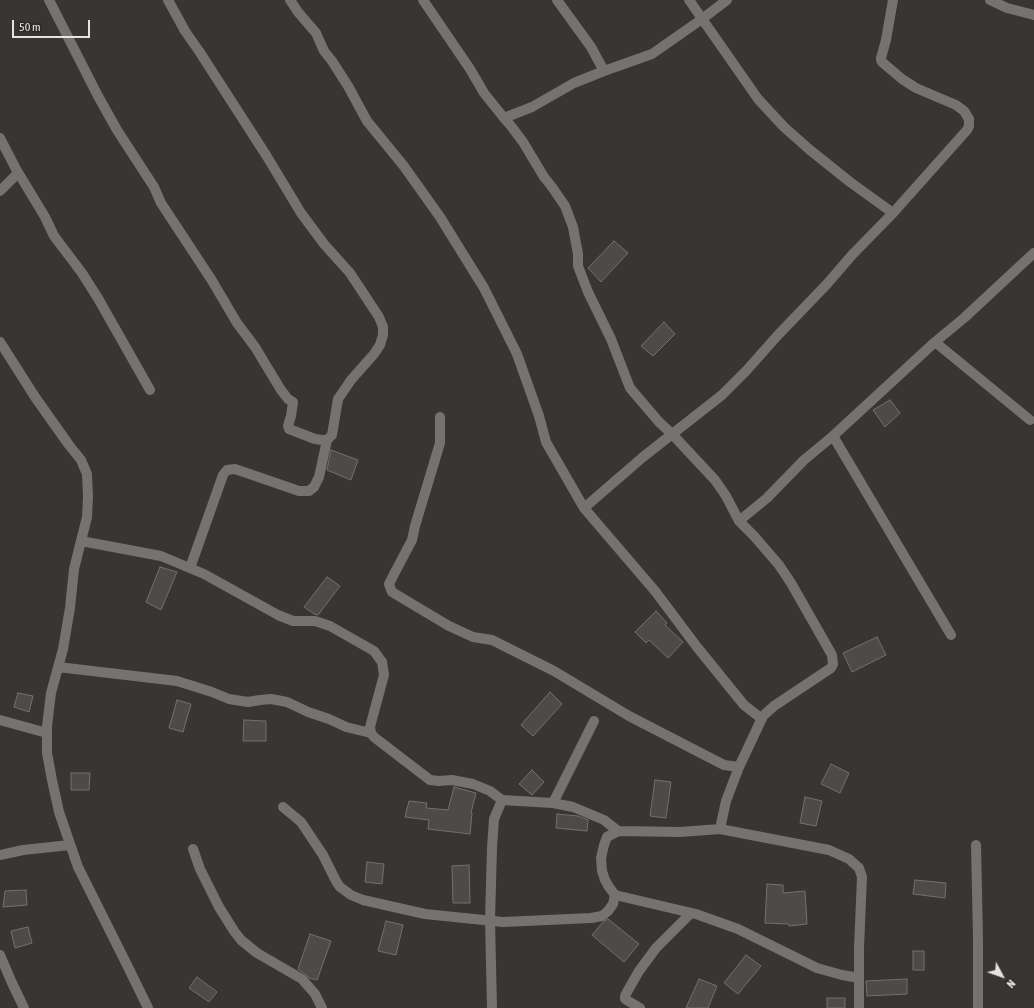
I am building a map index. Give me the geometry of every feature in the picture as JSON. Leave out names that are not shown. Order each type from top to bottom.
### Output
[{"type":"street","points":[[49,0],[98,96],[117,130],[154,187],[161,203],[211,278],[237,323],[255,347],[281,390],[288,399],[293,402],[288,426],[289,429],[315,439],[327,440]]},
{"type":"street","points":[[168,0],[185,32],[203,57],[266,155],[301,213],[324,244],[350,273],[379,317],[383,327],[383,335],[380,345],[351,380],[338,399],[332,435],[327,440],[319,477],[314,487],[309,491],[299,491],[235,470],[228,470],[223,476],[190,568]]},
{"type":"street","points":[[290,0],[316,33],[324,52],[332,61],[348,86],[367,121],[403,165],[440,217],[484,288],[518,354],[539,416],[546,442],[584,508],[655,591],[697,647],[744,705],[762,719]]},
{"type":"street","points":[[423,0],[470,68],[484,93],[523,142],[544,177],[565,206],[573,227],[578,254],[578,266],[588,292],[611,339],[630,388],[659,422],[715,480],[726,496],[739,521],[754,536],[791,583],[832,655],[833,664],[831,668],[774,706],[763,716],[726,801],[720,829]]},
{"type":"street","points":[[557,0],[591,47],[604,71]]},
{"type":"street","points":[[689,0],[758,99],[784,127],[850,182],[893,213]]},
{"type":"street","points":[[504,118],[532,107],[574,83],[652,54],[727,0]]},
{"type":"street","points":[[584,508],[643,457],[722,395],[893,213],[967,130],[969,126],[968,119],[964,111],[956,105],[916,88],[902,79],[882,62],[881,58],[886,40],[893,0]]},
{"type":"street","points":[[990,0],[1007,8],[1034,15]]},
{"type":"street","points":[[0,138],[18,173],[45,217],[54,236],[99,300],[150,390]]},
{"type":"street","points":[[0,191],[18,173]]},
{"type":"street","points":[[739,521],[767,498],[804,460],[833,436],[1034,253]]},
{"type":"street","points":[[0,342],[35,397],[81,460],[87,474],[87,517],[74,569],[70,608],[63,649],[51,693],[47,733],[47,754],[59,812],[78,867],[148,1008]]},
{"type":"street","points":[[935,342],[1030,420]]},
{"type":"street","points":[[440,417],[440,443],[412,540],[389,584],[392,592],[449,626],[474,637],[492,640],[554,670],[629,716],[724,764],[740,768]]},
{"type":"street","points":[[833,436],[951,635]]},
{"type":"street","points":[[81,541],[161,556],[204,574],[286,618],[293,621],[315,621],[330,626],[374,651],[382,662],[384,675],[370,727],[371,733],[374,737],[430,780],[452,780],[473,784],[490,790],[502,800],[553,803],[573,807],[604,820],[618,831]]},
{"type":"street","points":[[58,667],[177,681],[229,699],[248,702],[271,699],[287,702],[346,727],[371,733]]},
{"type":"street","points":[[0,720],[47,733]]},
{"type":"street","points":[[553,803],[594,721]]},
{"type":"street","points":[[492,1008],[490,920],[492,848],[494,819],[502,800]]},
{"type":"street","points":[[283,806],[301,822],[323,855],[340,887],[351,895],[363,900],[425,914],[503,922],[591,918],[602,916],[613,904],[616,895]]},
{"type":"street","points":[[859,978],[817,968],[738,929],[691,913],[616,895],[605,880],[602,870],[601,858],[604,845],[608,837],[618,831],[680,832],[720,829],[829,850],[849,859],[859,868],[862,877],[858,948],[859,978],[859,1008]]},
{"type":"street","points":[[0,855],[22,850],[70,845]]},
{"type":"street","points":[[976,845],[978,1008]]},
{"type":"street","points":[[193,849],[200,869],[219,907],[241,940],[257,953],[302,979],[315,994],[322,1008]]},
{"type":"street","points":[[619,1008],[639,971],[656,948],[691,913]]},
{"type":"street","points":[[0,955],[24,1008]]},
{"type":"street","points":[[625,998],[627,1002],[640,1008]]},
{"type":"building","points":[[614,241],[628,253],[601,282],[588,268]]},
{"type":"building","points":[[664,322],[675,334],[653,356],[641,346]]},
{"type":"building","points":[[890,400],[900,413],[885,427],[873,410]]},
{"type":"building","points":[[331,450],[358,460],[351,480],[327,470]]},
{"type":"building","points":[[160,567],[177,572],[161,610],[146,602]]},
{"type":"building","points":[[327,577],[340,586],[318,615],[314,614],[304,607]]},
{"type":"building","points":[[656,611],[667,623],[665,625],[683,642],[668,658],[649,640],[646,643],[635,632]]},
{"type":"building","points":[[877,637],[886,655],[852,672],[843,653]]},
{"type":"building","points":[[550,692],[562,704],[533,736],[521,725]]},
{"type":"building","points":[[18,693],[33,696],[29,712],[14,707]]},
{"type":"building","points":[[177,700],[191,704],[183,732],[169,728]]},
{"type":"building","points":[[244,720],[266,721],[266,741],[243,741]]},
{"type":"building","points":[[831,764],[849,773],[840,793],[821,784]]},
{"type":"building","points":[[532,770],[544,782],[532,795],[519,784]]},
{"type":"building","points":[[71,773],[90,773],[89,790],[71,790]]},
{"type":"building","points":[[655,780],[671,782],[666,818],[650,816]]},
{"type":"building","points":[[454,787],[476,793],[471,813],[470,834],[428,829],[429,820],[405,817],[409,801],[427,803],[426,808],[448,810]]},
{"type":"building","points":[[805,797],[822,801],[816,826],[800,823]]},
{"type":"building","points":[[557,814],[578,816],[588,820],[587,831],[556,828]]},
{"type":"building","points":[[367,862],[384,864],[382,884],[365,882]]},
{"type":"building","points":[[469,865],[470,903],[453,903],[452,866]]},
{"type":"building","points":[[915,880],[946,883],[945,898],[913,894]]},
{"type":"building","points":[[767,884],[783,885],[783,893],[805,891],[807,924],[789,926],[789,924],[765,923]]},
{"type":"building","points":[[26,890],[27,905],[3,907],[5,891]]},
{"type":"building","points":[[608,919],[639,944],[624,962],[592,935],[603,922]]},
{"type":"building","points":[[386,921],[403,925],[396,955],[378,951]]},
{"type":"building","points":[[28,927],[32,943],[15,948],[11,931]]},
{"type":"building","points":[[310,934],[331,941],[317,980],[309,978],[298,969]]},
{"type":"building","points":[[913,951],[924,951],[924,970],[913,970]]},
{"type":"building","points":[[746,955],[761,966],[738,994],[724,983]]},
{"type":"building","points":[[197,977],[217,992],[209,1002],[189,988]]},
{"type":"building","points":[[699,979],[717,986],[708,1008],[686,1008]]},
{"type":"building","points":[[907,979],[907,994],[867,996],[866,981]]},
{"type":"building","points":[[827,998],[845,998],[845,1008],[827,1008]]}]
